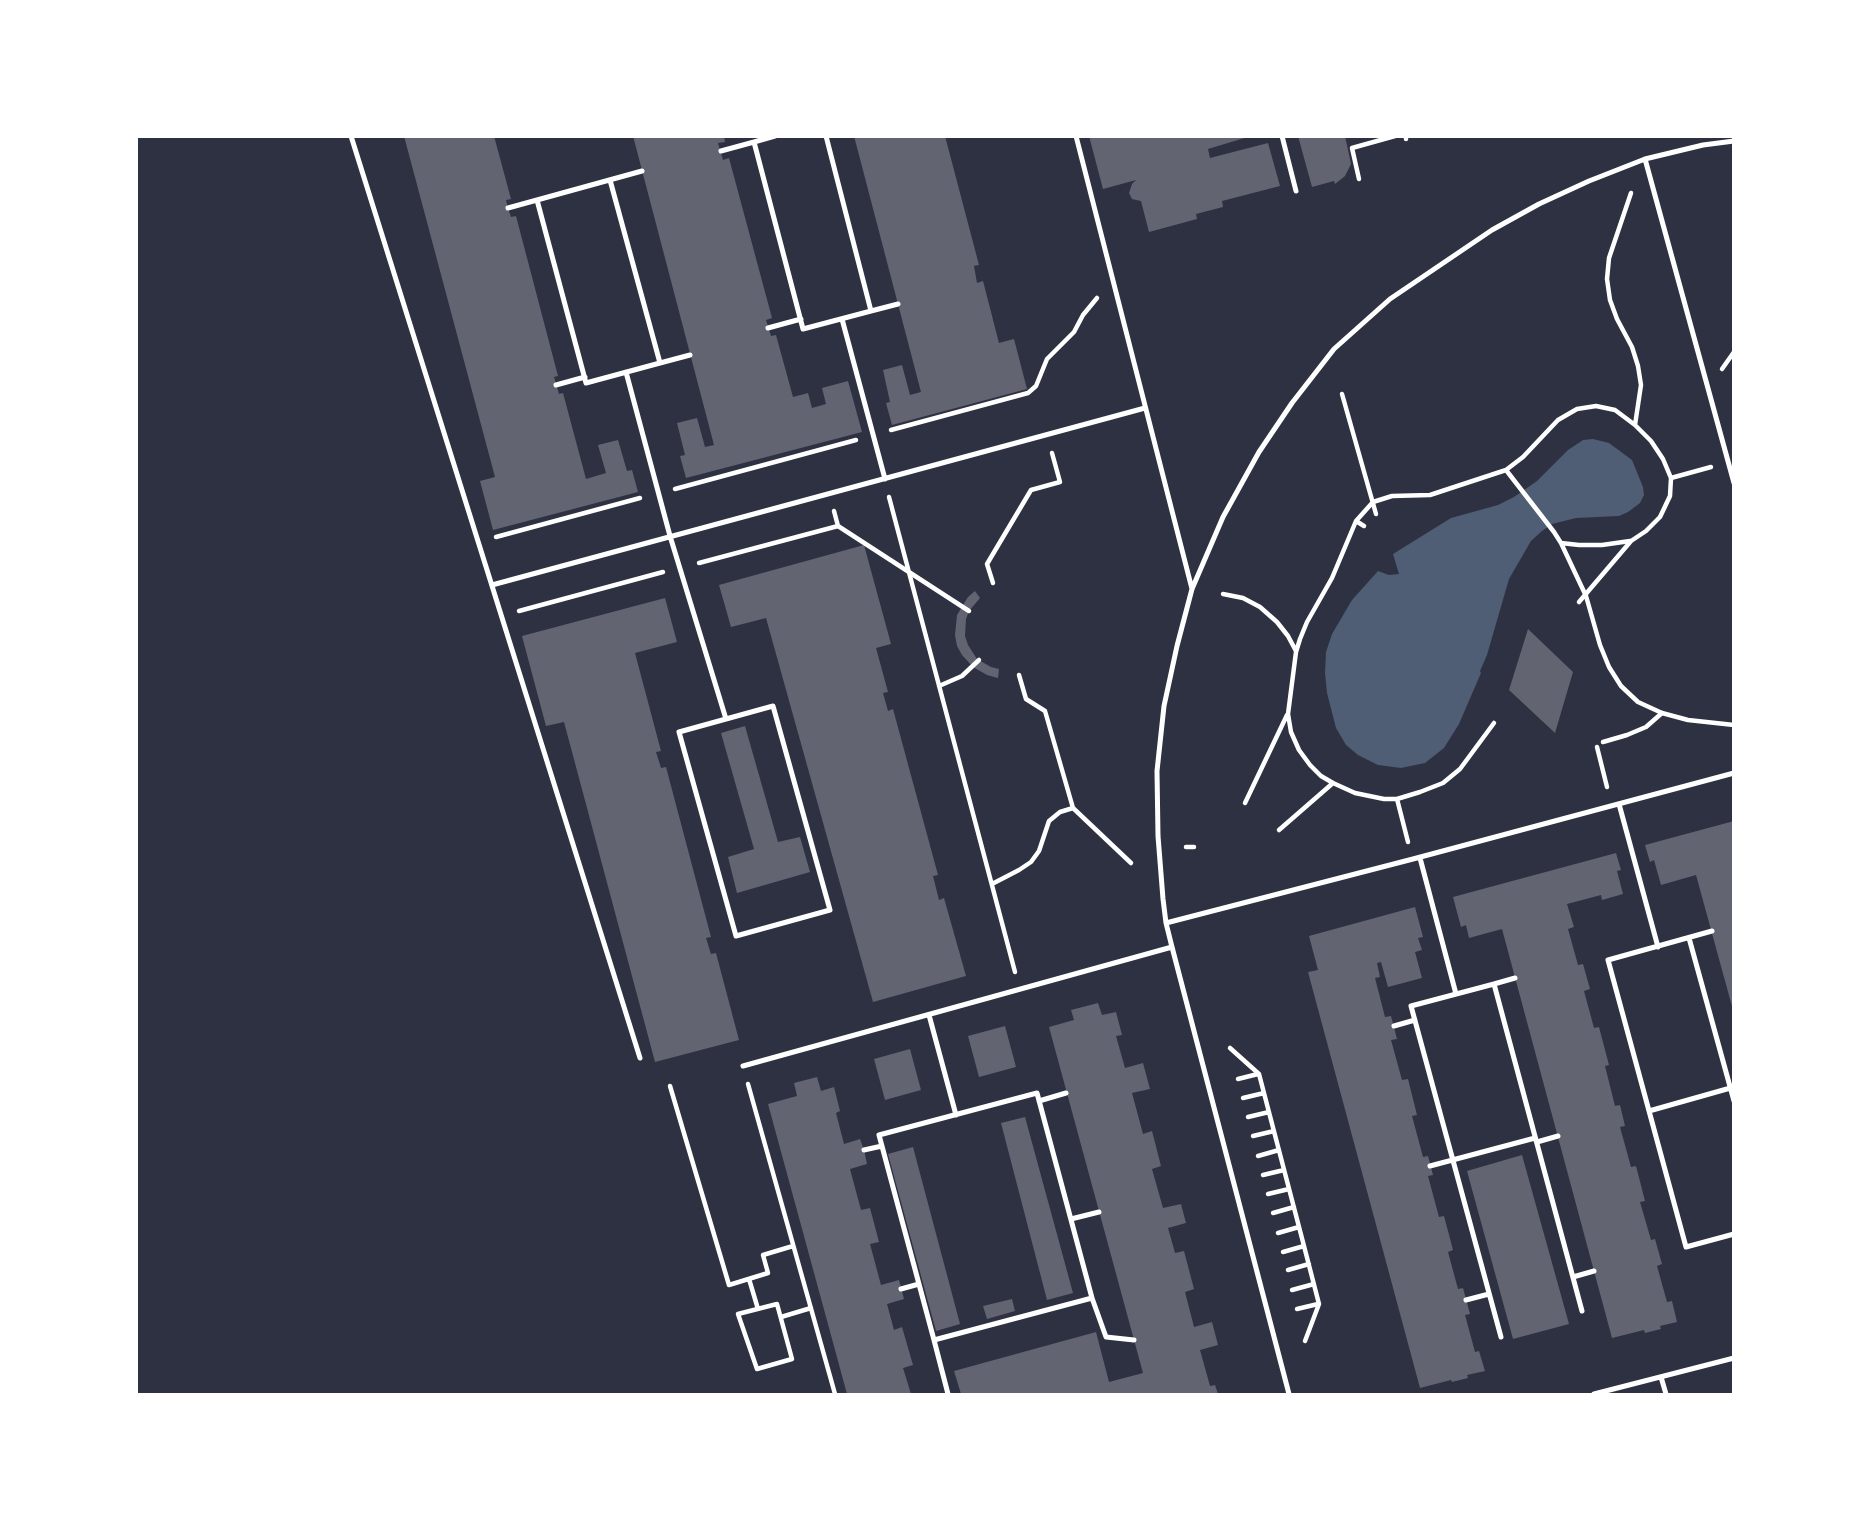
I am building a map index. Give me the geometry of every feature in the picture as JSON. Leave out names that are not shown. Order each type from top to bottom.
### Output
[{"type":"lane","points":[[351,136],[640,1058]]},
{"type":"lane","points":[[720,151],[775,136]]},
{"type":"lane","points":[[826,136],[871,311]]},
{"type":"lane","points":[[1076,136],[1192,589]]},
{"type":"lane","points":[[1282,136],[1296,191]]},
{"type":"lane","points":[[1289,1395],[1166,923],[1158,836],[1157,771],[1164,706],[1192,589],[1223,517],[1259,452],[1292,403],[1335,349],[1390,299],[1492,230],[1589,181],[1645,159],[1703,145],[1734,141]]},
{"type":"lane","points":[[754,142],[803,329],[898,303]]},
{"type":"lane","points":[[1645,159],[1734,483]]},
{"type":"lane","points":[[508,208],[642,171]]},
{"type":"lane","points":[[610,180],[660,363]]},
{"type":"lane","points":[[537,200],[586,383],[690,355]]},
{"type":"lane","points":[[842,318],[884,479]]},
{"type":"lane","points":[[768,328],[801,319]]},
{"type":"lane","points":[[626,372],[670,536],[726,719]]},
{"type":"lane","points":[[556,385],[585,377]]},
{"type":"lane","points":[[492,585],[1145,408]]},
{"type":"lane","points":[[773,706],[830,911],[736,936],[679,732],[726,719],[773,706]]},
{"type":"lane","points":[[1166,923],[1734,773]]},
{"type":"lane","points":[[1616,805],[1658,947]]},
{"type":"lane","points":[[1416,859],[1456,994]]},
{"type":"lane","points":[[1712,932],[1608,960],[1686,1247],[1734,1234]]},
{"type":"lane","points":[[1689,938],[1734,1101]]},
{"type":"lane","points":[[743,1066],[1172,947]]},
{"type":"lane","points":[[1500,1337],[1411,1006],[1515,978]]},
{"type":"lane","points":[[1494,984],[1582,1311]]},
{"type":"lane","points":[[929,1015],[956,1115]]},
{"type":"lane","points":[[1394,1026],[1415,1020]]},
{"type":"lane","points":[[1649,1111],[1732,1088]]},
{"type":"lane","points":[[948,1395],[879,1135],[1037,1093],[1092,1298],[1107,1337],[1134,1340]]},
{"type":"lane","points":[[1039,1101],[1066,1093]]},
{"type":"lane","points":[[1430,1166],[1558,1136]]},
{"type":"lane","points":[[864,1150],[882,1146]]},
{"type":"lane","points":[[1071,1220],[1099,1212]]},
{"type":"lane","points":[[1573,1277],[1594,1271]]},
{"type":"lane","points":[[901,1289],[919,1284]]},
{"type":"lane","points":[[1466,1300],[1489,1294]]},
{"type":"lane","points":[[934,1340],[1092,1298]]},
{"type":"lane","points":[[1594,1395],[1734,1358]]},
{"type":"lane","points":[[1661,1377],[1666,1395]]},
{"type":"path","points":[[1359,179],[1352,148],[1395,136]]},
{"type":"path","points":[[1632,193],[1609,258],[1607,279],[1610,300],[1638,366],[1641,385],[1635,425]]},
{"type":"path","points":[[478,542],[1028,393],[1036,386],[1047,359],[1074,332],[1099,295],[1114,285]]},
{"type":"path","points":[[1342,394],[1376,514]]},
{"type":"path","points":[[1245,803],[1293,698],[1296,652],[1307,622],[1332,578],[1356,521],[1373,502],[1392,496],[1430,495],[1506,470],[1558,420],[1577,409],[1596,406],[1615,410],[1651,441],[1671,478],[1671,496],[1660,517],[1631,541],[1579,602]]},
{"type":"path","points":[[993,583],[987,564],[1031,490],[1060,481],[1047,435]]},
{"type":"path","points":[[1671,478],[1728,463]]},
{"type":"path","points":[[1506,470],[1561,543],[1586,596],[1609,667],[1622,686],[1638,702],[1662,713],[1688,720],[1734,725]]},
{"type":"path","points":[[884,479],[1020,989]]},
{"type":"path","points":[[1356,521],[1364,527]]},
{"type":"path","points":[[838,526],[969,611]]},
{"type":"path","points":[[1561,543],[1602,545],[1631,541]]},
{"type":"path","points":[[1223,594],[1243,598],[1260,607],[1277,622],[1296,652]]},
{"type":"path","points":[[1590,642],[1600,645]]},
{"type":"path","points":[[939,686],[962,676],[979,660]]},
{"type":"path","points":[[1019,675],[1026,699],[1045,711],[1073,808],[1131,863]]},
{"type":"path","points":[[1603,742],[1646,727],[1662,713]]},
{"type":"path","points":[[1287,715],[1299,750],[1321,776],[1355,793],[1384,799],[1397,799],[1443,783],[1460,769],[1494,723]]},
{"type":"path","points":[[1597,747],[1616,805]]},
{"type":"path","points":[[1279,830],[1333,783]]},
{"type":"path","points":[[1397,799],[1416,859]]},
{"type":"path","points":[[992,884],[1031,862],[1036,857],[1049,821],[1060,812],[1073,808]]},
{"type":"path","points":[[1186,847],[1194,847]]},
{"type":"path","points":[[1230,1048],[1259,1074],[1314,1284],[1319,1304],[1305,1340]]},
{"type":"path","points":[[743,1066],[835,1395]]},
{"type":"path","points":[[1238,1079],[1259,1074]]},
{"type":"path","points":[[670,1086],[729,1285],[768,1273],[763,1255],[793,1246]]},
{"type":"path","points":[[1243,1098],[1264,1093]]},
{"type":"path","points":[[1248,1117],[1269,1112]]},
{"type":"path","points":[[1253,1136],[1274,1131]]},
{"type":"path","points":[[1258,1156],[1279,1150]]},
{"type":"path","points":[[1263,1175],[1284,1170]]},
{"type":"path","points":[[1268,1194],[1289,1189]]},
{"type":"path","points":[[1273,1213],[1294,1207]]},
{"type":"path","points":[[1278,1233],[1299,1227]]},
{"type":"path","points":[[1283,1252],[1304,1246]]},
{"type":"path","points":[[1287,1270],[1308,1264]]},
{"type":"path","points":[[749,1279],[758,1309]]},
{"type":"path","points":[[1292,1290],[1314,1284]]},
{"type":"path","points":[[777,1304],[781,1317],[793,1359],[757,1369],[738,1314],[777,1304]]},
{"type":"path","points":[[1297,1309],[1319,1304]]},
{"type":"path","points":[[781,1317],[811,1308]]},
{"type":"water","points":[[1593,439],[1609,443],[1632,460],[1643,487],[1644,495],[1640,503],[1619,516],[1576,518],[1552,524],[1531,541],[1509,579],[1481,673],[1459,724],[1444,748],[1425,763],[1401,768],[1378,765],[1358,755],[1346,745],[1336,728],[1325,673],[1326,652],[1332,634],[1352,600],[1378,571],[1389,575],[1399,574],[1393,554],[1451,518],[1498,505],[1514,497],[1537,481],[1568,450],[1583,440]]},
{"type":"building","points":[[404,136],[494,136],[511,199],[506,200],[508,208],[511,217],[516,216],[558,376],[554,377],[559,394],[563,393],[586,479],[606,473],[598,445],[618,440],[627,471],[632,470],[638,492],[493,530],[480,481],[495,477]]},
{"type":"building","points":[[633,136],[724,136],[725,142],[718,143],[723,160],[729,158],[772,318],[766,320],[771,336],[776,335],[793,397],[808,393],[812,408],[826,404],[822,388],[848,381],[862,432],[686,478],[680,456],[685,455],[677,423],[697,418],[705,447],[714,445]]},
{"type":"building","points":[[854,136],[945,136],[979,265],[974,266],[977,283],[983,281],[999,343],[1014,339],[1027,389],[892,425],[886,403],[890,402],[883,370],[902,365],[910,395],[921,392]]},
{"type":"building","points":[[1089,136],[1251,136],[1208,149],[1210,158],[1268,143],[1280,186],[1222,201],[1223,207],[1196,214],[1197,219],[1149,232],[1141,201],[1132,199],[1129,193],[1136,180],[1103,189]]},
{"type":"building","points":[[1298,136],[1345,136],[1351,164],[1345,176],[1335,184],[1334,181],[1312,187]]},
{"type":"building","points":[[864,545],[891,644],[876,648],[888,692],[883,693],[888,711],[893,709],[938,875],[933,876],[939,900],[944,898],[966,976],[873,1002],[766,618],[731,627],[719,585]]},
{"type":"building","points":[[975,591],[980,598],[969,611],[965,636],[977,659],[999,669],[998,678],[973,667],[957,646],[957,615]]},
{"type":"building","points":[[665,598],[677,642],[635,653],[661,751],[656,752],[661,768],[666,767],[711,937],[706,938],[711,954],[716,953],[739,1040],[655,1062],[564,722],[546,726],[522,636]]},
{"type":"building","points":[[1528,629],[1573,672],[1555,733],[1509,690]]},
{"type":"building","points":[[745,726],[778,842],[800,837],[810,872],[737,893],[728,857],[754,849],[721,733]]},
{"type":"building","points":[[1734,821],[1733,1010],[1696,875],[1661,885],[1654,860],[1650,862],[1645,845]]},
{"type":"building","points":[[1616,853],[1623,894],[1602,900],[1601,895],[1567,904],[1574,927],[1568,929],[1578,965],[1583,964],[1590,989],[1584,991],[1594,1028],[1599,1027],[1609,1065],[1605,1066],[1615,1106],[1620,1105],[1625,1126],[1620,1127],[1631,1167],[1636,1166],[1645,1201],[1640,1202],[1651,1240],[1655,1239],[1662,1264],[1657,1266],[1667,1302],[1672,1301],[1677,1322],[1645,1333],[1644,1330],[1612,1338],[1502,929],[1469,938],[1466,925],[1461,927],[1453,897]]},
{"type":"building","points":[[1415,907],[1423,937],[1418,938],[1422,950],[1415,952],[1422,978],[1388,987],[1381,962],[1377,963],[1380,977],[1375,978],[1385,1017],[1391,1016],[1397,1039],[1391,1040],[1402,1080],[1408,1079],[1417,1115],[1412,1116],[1423,1157],[1428,1156],[1433,1175],[1428,1176],[1439,1217],[1444,1216],[1453,1250],[1448,1252],[1458,1289],[1463,1288],[1470,1314],[1465,1315],[1475,1352],[1479,1351],[1485,1371],[1467,1375],[1468,1378],[1420,1388],[1308,972],[1318,970],[1309,936]]},
{"type":"building","points":[[1098,1003],[1102,1015],[1116,1012],[1122,1035],[1116,1036],[1125,1068],[1143,1063],[1150,1089],[1132,1093],[1143,1134],[1152,1131],[1161,1166],[1152,1169],[1163,1208],[1181,1204],[1186,1223],[1168,1228],[1175,1253],[1184,1251],[1194,1289],[1185,1292],[1194,1327],[1212,1322],[1218,1345],[1200,1350],[1210,1386],[1215,1385],[1218,1394],[961,1394],[954,1371],[1096,1332],[1109,1382],[1143,1373],[1049,1027],[1074,1020],[1071,1010]]},
{"type":"building","points":[[1005,1026],[1016,1067],[979,1077],[968,1036]]},
{"type":"building","points":[[910,1049],[921,1090],[885,1100],[874,1059]]},
{"type":"building","points":[[817,1077],[821,1091],[834,1087],[840,1111],[836,1113],[844,1144],[860,1139],[864,1150],[867,1164],[850,1169],[861,1210],[870,1208],[879,1242],[870,1244],[881,1285],[899,1280],[904,1299],[887,1304],[894,1330],[902,1327],[913,1365],[903,1368],[911,1394],[847,1394],[768,1104],[797,1096],[794,1083]]},
{"type":"building","points":[[1025,1117],[1073,1293],[1047,1300],[1001,1123]]},
{"type":"building","points":[[913,1147],[960,1324],[936,1331],[888,1154]]},
{"type":"building","points":[[1522,1155],[1569,1324],[1513,1339],[1467,1171]]},
{"type":"building","points":[[1012,1299],[1015,1311],[987,1319],[983,1306]]}]
